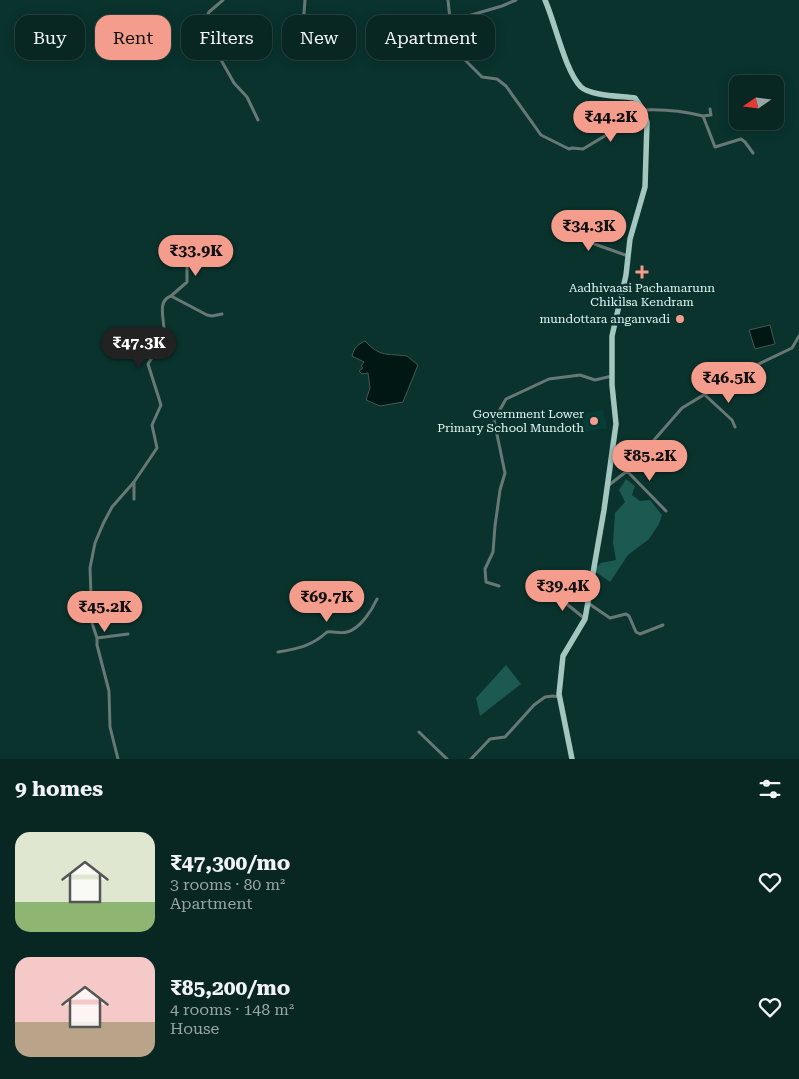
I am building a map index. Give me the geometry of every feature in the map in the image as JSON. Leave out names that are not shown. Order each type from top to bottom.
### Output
[{"type":"main road","points":[[545,0],[569,67],[582,88],[598,94],[635,98],[643,110],[647,122],[645,187],[630,239],[612,336],[612,376],[616,424],[608,486],[585,619],[563,656],[560,697],[572,759]]},
{"type":"street","points":[[223,0],[209,12],[202,26],[234,83],[247,97],[258,120]]},
{"type":"street","points":[[304,15],[305,0]]},
{"type":"street","points":[[448,0],[450,15]]},
{"type":"street","points":[[471,15],[516,0]]},
{"type":"street","points":[[465,60],[482,77],[497,79],[506,86],[541,135],[569,149],[583,149],[623,125],[646,117]]},
{"type":"street","points":[[643,110],[667,109],[703,116],[711,114],[710,109]]},
{"type":"street","points":[[703,116],[715,147],[741,139],[752,153]]},
{"type":"street","points":[[589,225],[584,238],[586,241],[628,256]]},
{"type":"street","points":[[118,759],[110,727],[108,691],[92,623],[90,568],[95,543],[102,524],[112,507],[134,482],[157,448],[152,425],[161,405],[148,364],[163,341],[164,319],[162,305],[168,297],[187,282],[187,244]]},
{"type":"street","points":[[171,296],[207,315],[222,314]]},
{"type":"street","points":[[608,486],[627,471],[682,408],[740,373],[792,348],[799,336]]},
{"type":"street","points":[[499,586],[486,582],[485,569],[493,552],[499,499],[505,473],[494,420],[506,399],[549,378],[580,375],[595,380],[612,376]]},
{"type":"street","points":[[705,395],[732,420],[736,427]]},
{"type":"street","points":[[627,471],[666,512]]},
{"type":"street","points":[[134,482],[134,499]]},
{"type":"street","points":[[552,592],[585,619]]},
{"type":"street","points":[[278,652],[304,647],[327,632],[346,633],[353,630],[371,612],[377,599]]},
{"type":"street","points":[[588,603],[610,618],[626,614],[629,616],[636,632],[640,634],[663,625]]},
{"type":"street","points":[[97,638],[128,634]]},
{"type":"street","points":[[471,759],[490,739],[505,737],[534,705],[545,697],[560,697]]},
{"type":"street","points":[[419,732],[447,759]]},
{"type":"shaded area","points":[[770,325],[775,344],[755,349],[749,330]]},
{"type":"shaded area","points":[[365,341],[380,352],[407,356],[418,365],[403,402],[380,406],[366,400],[370,388],[368,373],[362,374],[359,371],[363,368],[361,366],[364,362],[352,356],[356,347]]},
{"type":"shaded area","name":"Government Lower Primary School Mundoth","points":[[603,410],[607,428],[585,432],[582,414]]},
{"type":"green space","points":[[626,479],[635,486],[632,495],[640,501],[650,500],[662,515],[659,524],[649,539],[628,555],[610,582],[593,570],[601,563],[616,560],[613,543],[615,513],[625,502],[619,490]]},
{"type":"green space","points":[[506,665],[521,684],[480,716],[476,698]]},
{"type":"place","name":"Aadhivaasi Pachamarunn Chikilsa Kendram","points":[[642,272]]},
{"type":"place","name":"mundottara anganvadi","points":[[680,319]]},
{"type":"place","name":"Government Lower Primary School Mundoth","points":[[594,421]]}]
